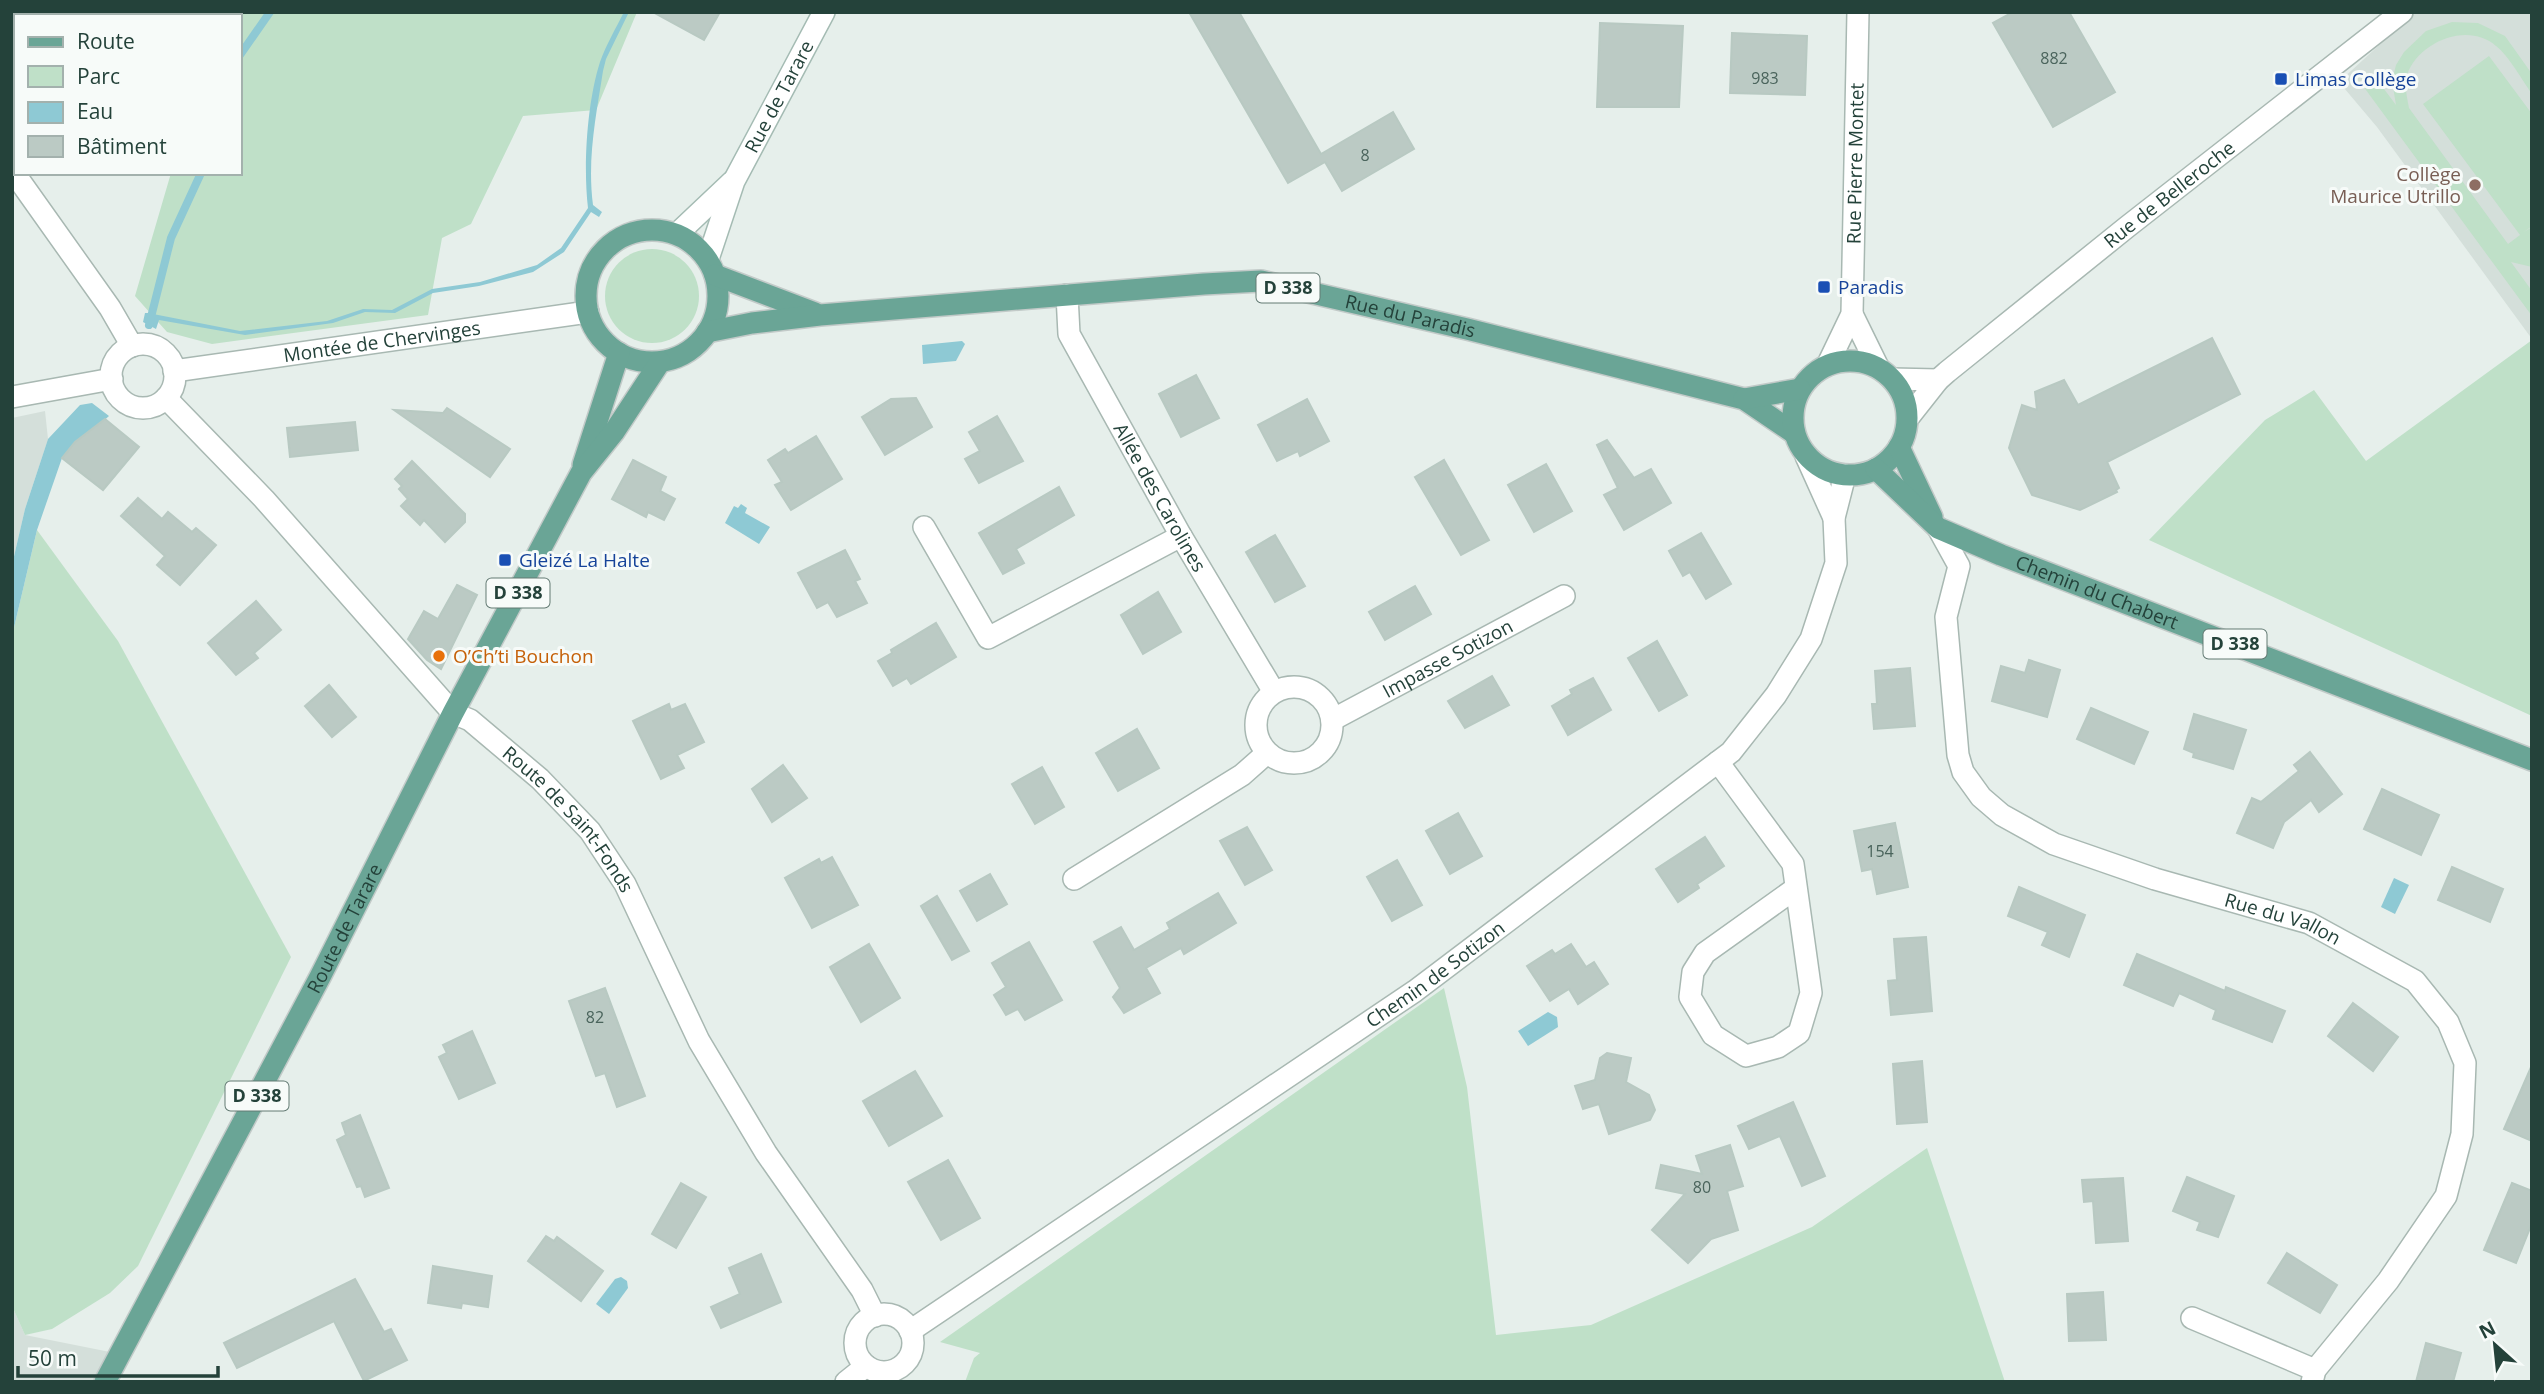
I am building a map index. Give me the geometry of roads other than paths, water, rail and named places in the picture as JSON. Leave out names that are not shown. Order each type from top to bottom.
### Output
[{"type":"main road","points":[[656,230],[677,234],[695,245],[711,267],[719,296],[715,318],[694,347],[660,362],[646,362],[619,353],[599,335],[588,312],[587,283],[594,265],[612,243],[635,232],[656,230]]},
{"type":"main road","name":"Rue du Paradis","points":[[711,267],[820,314]]},
{"type":"main road","name":"Rue du Paradis","points":[[707,332],[820,314],[1261,281],[1455,326],[1744,399],[1794,433]]},
{"type":"main road","name":"Route de Tarare","points":[[105,1382],[320,977],[453,713],[581,473],[619,353]]},
{"type":"main road","points":[[1845,360],[1861,361],[1885,373],[1901,391],[1906,404],[1908,418],[1899,447],[1889,460],[1876,469],[1861,474],[1845,475],[1817,466],[1806,456],[1794,433],[1794,403],[1800,389],[1812,374],[1828,364],[1845,360]]},
{"type":"main road","name":"Route de Tarare","points":[[581,473],[614,432],[660,362]]},
{"type":"main road","name":"Rue du Paradis","points":[[1744,399],[1800,389]]},
{"type":"main road","points":[[1899,447],[1938,528]]},
{"type":"main road","name":"Chemin du Chabert","points":[[1876,469],[1938,528],[2001,555],[2532,760]]},
{"type":"street","name":"Rue de Tarare","points":[[711,267],[734,181],[824,12]]},
{"type":"street","name":"Rue Pierre Montet","points":[[1828,364],[1852,314],[1858,12]]},
{"type":"street","name":"Rue de Belleroche","points":[[1908,418],[1938,380],[2136,220],[2402,12]]},
{"type":"street","points":[[16,175],[110,308],[132,346]]},
{"type":"street","name":"Rue de Tarare","points":[[677,234],[734,181]]},
{"type":"street","name":"Allée des Carolines","points":[[1067,295],[1069,334],[1181,536],[1274,692]]},
{"type":"street","name":"Montée de Chervinges","points":[[174,371],[588,312]]},
{"type":"street","name":"Rue Pierre Montet","points":[[1852,314],[1885,373]]},
{"type":"street","points":[[146,344],[156,347],[171,361],[174,371],[174,382],[166,398],[144,408],[133,406],[117,394],[112,379],[113,365],[118,356],[132,346],[146,344]]},
{"type":"street","points":[[1885,373],[1938,380]]},
{"type":"street","points":[[12,397],[112,379]]},
{"type":"street","name":"Route de Saint-Fonds","points":[[166,398],[280,517],[453,713],[470,720],[540,779],[590,831],[625,884],[699,1041],[766,1153],[862,1290],[875,1315]]},
{"type":"street","name":"Chemin de Sotizon","points":[[1806,456],[1834,518]]},
{"type":"street","name":"Chemin de Sotizon","points":[[910,1331],[1415,991],[1731,752],[1776,695],[1811,639],[1836,563],[1834,518],[1845,475]]},
{"type":"street","points":[[924,527],[988,638],[1181,536]]},
{"type":"street","name":"Rue du Vallon","points":[[1938,528],[1959,566],[1946,617],[1958,755],[1964,772],[1981,797],[2002,815],[2054,844],[2155,879],[2309,922],[2415,981],[2448,1022],[2465,1063],[2462,1134],[2446,1196],[2389,1282],[2314,1376]]},
{"type":"street","name":"Impasse Sotizon","points":[[1332,720],[1564,596]]},
{"type":"street","points":[[1286,687],[1299,687],[1310,690],[1321,698],[1332,720],[1328,743],[1321,752],[1301,763],[1289,763],[1267,753],[1256,732],[1255,720],[1265,699],[1274,692],[1286,687]]},
{"type":"street","points":[[1074,879],[1242,775],[1267,753]]},
{"type":"street","points":[[1718,762],[1793,864],[1811,993],[1799,1033],[1778,1047],[1746,1056],[1713,1035],[1690,997],[1693,972],[1705,953],[1796,888]]},
{"type":"street","points":[[875,1315],[889,1315],[902,1320],[910,1331],[913,1343],[911,1355],[896,1376],[866,1366],[858,1357],[854,1345],[857,1332],[864,1322],[875,1315]]},
{"type":"street","points":[[2192,1318],[2314,1376]]},
{"type":"street","points":[[846,1382],[866,1366]]},
{"type":"water","points":[[624,12],[629,12],[603,71],[593,138],[593,205],[602,212],[599,217],[591,212],[564,252],[533,272],[479,286],[433,293],[395,313],[365,312],[333,323],[245,335],[159,320],[156,329],[143,322],[145,313],[148,313],[240,331],[327,321],[363,309],[392,310],[432,289],[480,282],[537,265],[561,248],[588,208],[586,154],[592,96],[602,56]]},
{"type":"water","points":[[962,341],[965,344],[956,361],[923,364],[922,345]]},
{"type":"water","points":[[92,403],[109,416],[62,458],[37,530],[12,636],[12,565],[25,509],[48,439],[80,405]]},
{"type":"water","points":[[741,504],[747,508],[745,513],[770,527],[759,544],[725,523],[734,506],[738,508]]},
{"type":"water","points":[[2394,878],[2409,885],[2395,914],[2381,907]]},
{"type":"water","points":[[1548,1012],[1557,1017],[1558,1027],[1528,1046],[1518,1031]]},
{"type":"water","points":[[621,1277],[627,1281],[628,1288],[609,1314],[596,1304],[615,1279]]},
{"type":"waterway","points":[[242,52],[270,12]]},
{"type":"waterway","points":[[149,325],[171,238],[200,175]]},
{"type":"place","name":"Limas Collège","points":[[2281,79]]},
{"type":"place","name":"Collège Maurice Utrillo","points":[[2475,185]]},
{"type":"place","name":"Paradis","points":[[1824,287]]},
{"type":"place","name":"Gleizé La Halte","points":[[505,560]]},
{"type":"place","name":"O’Ch’ti Bouchon","points":[[439,656]]}]
